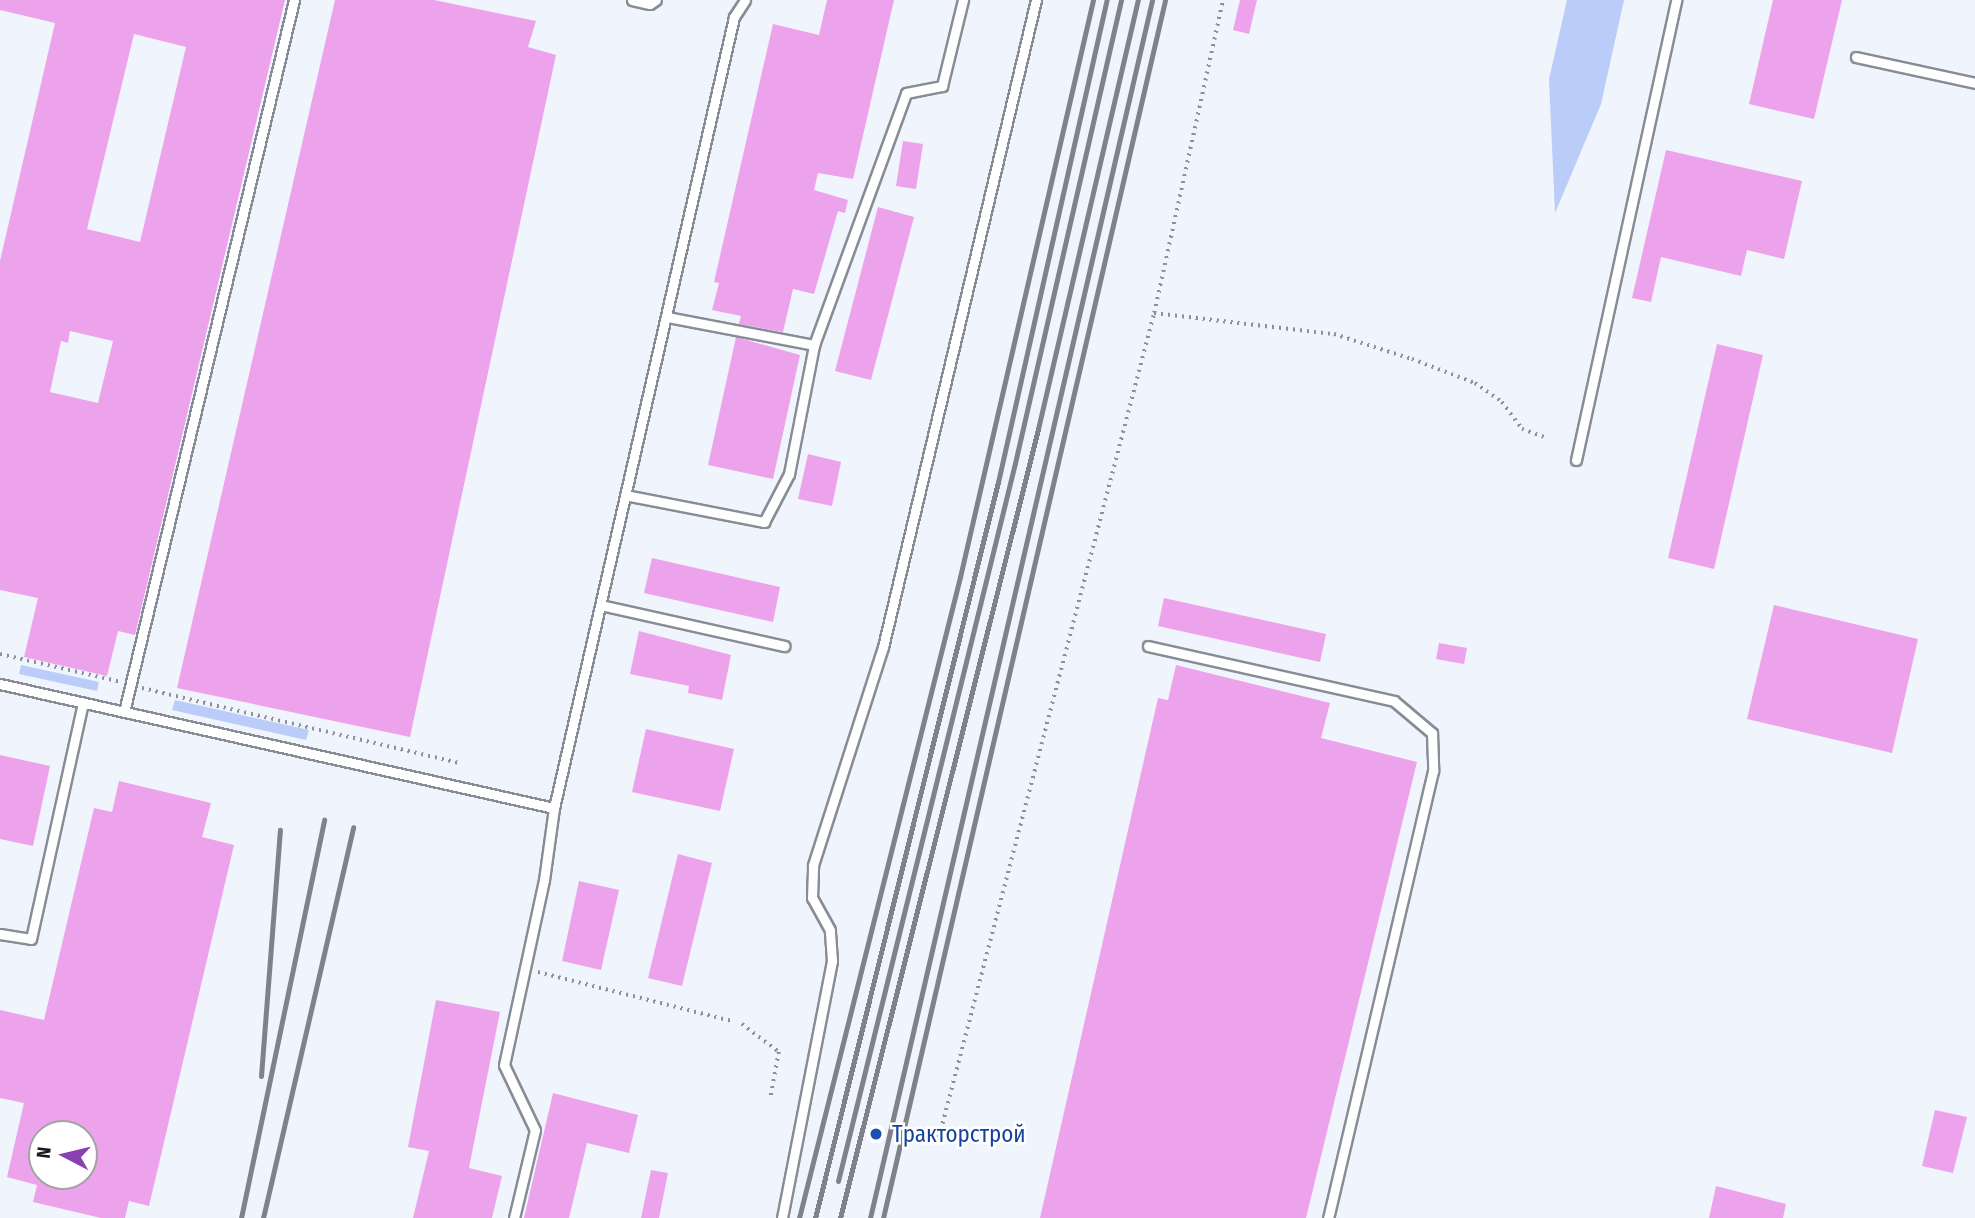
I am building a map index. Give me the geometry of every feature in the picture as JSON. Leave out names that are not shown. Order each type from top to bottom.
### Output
[{"type":"lane","points":[[124,712],[294,0]]},
{"type":"lane","points":[[632,0],[650,4],[656,0]]},
{"type":"lane","points":[[514,1218],[535,1130],[504,1065],[544,880],[554,808],[734,17],[745,0]]},
{"type":"lane","points":[[625,495],[764,522],[789,474],[814,345],[906,93],[942,86],[962,0]]},
{"type":"lane","points":[[782,1218],[832,961],[830,930],[812,898],[813,865],[883,647],[1036,0]]},
{"type":"lane","points":[[1576,460],[1676,0]]},
{"type":"lane","points":[[1856,57],[1975,83]]},
{"type":"lane","points":[[667,317],[814,345]]},
{"type":"lane","points":[[601,605],[784,646]]},
{"type":"lane","points":[[1148,646],[1395,701],[1432,733],[1433,771],[1328,1218]]},
{"type":"lane","points":[[0,684],[554,808]]},
{"type":"lane","points":[[0,934],[31,940],[83,702]]},
{"type":"path","points":[[937,1144],[1154,313],[1223,0]]},
{"type":"path","points":[[1154,313],[1334,334],[1475,383],[1502,402],[1522,429],[1547,438]]},
{"type":"path","points":[[0,654],[458,763]]},
{"type":"path","points":[[523,968],[732,1021]]},
{"type":"path","points":[[742,1024],[779,1052],[771,1096]]},
{"type":"shaded area","points":[[1567,0],[1624,0],[1601,104],[1555,213],[1549,79]]},
{"type":"shaded area","points":[[21,665],[99,682],[97,691],[19,674]]},
{"type":"shaded area","points":[[175,700],[309,730],[306,740],[172,710]]},
{"type":"building","points":[[0,0],[285,0],[135,635],[118,631],[107,676],[24,657],[38,598],[0,590],[0,261],[55,23],[0,10]],"holes":[[[134,34],[186,47],[140,242],[87,229]],[[70,331],[113,341],[98,403],[50,392],[61,341],[68,343]]]},
{"type":"building","points":[[335,0],[434,0],[536,21],[528,47],[556,55],[410,737],[177,688]]},
{"type":"building","points":[[827,0],[894,0],[853,179],[818,173],[814,190],[848,200],[845,213],[838,211],[814,294],[793,289],[783,332],[739,324],[741,316],[712,310],[719,283],[714,282],[773,24],[819,35]]},
{"type":"building","points":[[1240,0],[1257,0],[1249,34],[1233,30]]},
{"type":"building","points":[[1773,0],[1842,0],[1814,119],[1749,104]]},
{"type":"building","points":[[903,141],[923,144],[916,189],[896,186]]},
{"type":"building","points":[[1666,150],[1802,181],[1784,259],[1747,250],[1741,276],[1661,257],[1651,302],[1632,298]]},
{"type":"building","points":[[878,207],[914,217],[871,380],[835,371]]},
{"type":"building","points":[[736,337],[800,355],[773,479],[708,465]]},
{"type":"building","points":[[1717,344],[1763,355],[1714,569],[1668,558]]},
{"type":"building","points":[[808,454],[841,462],[832,506],[798,499]]},
{"type":"building","points":[[652,558],[780,587],[773,622],[644,593]]},
{"type":"building","points":[[1164,598],[1326,634],[1320,662],[1158,626]]},
{"type":"building","points":[[1774,605],[1918,639],[1892,753],[1747,719]]},
{"type":"building","points":[[639,631],[731,655],[722,700],[688,693],[689,686],[630,674]]},
{"type":"building","points":[[1439,643],[1467,648],[1464,664],[1436,659]]},
{"type":"building","points":[[1176,665],[1330,703],[1321,738],[1417,762],[1306,1218],[1040,1218],[1158,698],[1168,700]]},
{"type":"building","points":[[646,729],[734,749],[720,811],[632,792]]},
{"type":"building","points":[[0,755],[50,766],[33,846],[0,839]]},
{"type":"building","points":[[119,781],[211,803],[202,837],[234,845],[149,1206],[129,1201],[125,1218],[101,1218],[33,1202],[36,1190],[98,1190],[98,1120],[28,1120],[28,1183],[7,1177],[24,1103],[0,1098],[0,1010],[44,1020],[94,808],[112,812]]},
{"type":"building","points":[[678,854],[712,863],[682,986],[648,978]]},
{"type":"building","points":[[579,881],[619,890],[601,970],[562,961]]},
{"type":"building","points":[[436,1000],[500,1012],[469,1168],[502,1176],[492,1218],[413,1218],[429,1151],[408,1147]]},
{"type":"building","points":[[553,1093],[638,1115],[629,1153],[587,1143],[569,1218],[524,1218]]},
{"type":"building","points":[[1935,1110],[1967,1117],[1953,1173],[1922,1166]]},
{"type":"building","points":[[651,1170],[668,1173],[659,1218],[641,1218]]},
{"type":"building","points":[[1716,1186],[1786,1204],[1783,1218],[1709,1218]]},
{"type":"railway","points":[[799,1218],[960,577],[1093,0]]},
{"type":"railway","points":[[815,1218],[998,482],[1107,0]]},
{"type":"railway","points":[[838,1181],[1015,463],[1121,0]]},
{"type":"railway","points":[[840,1218],[1038,429],[1138,0]]},
{"type":"railway","points":[[870,1218],[1152,0]]},
{"type":"railway","points":[[883,1218],[1165,0]]},
{"type":"railway","points":[[241,1218],[324,820]]},
{"type":"railway","points":[[263,1218],[353,827]]},
{"type":"railway","points":[[261,1076],[280,830]]},
{"type":"place","name":"Тракторстрой","points":[[876,1134]]}]
